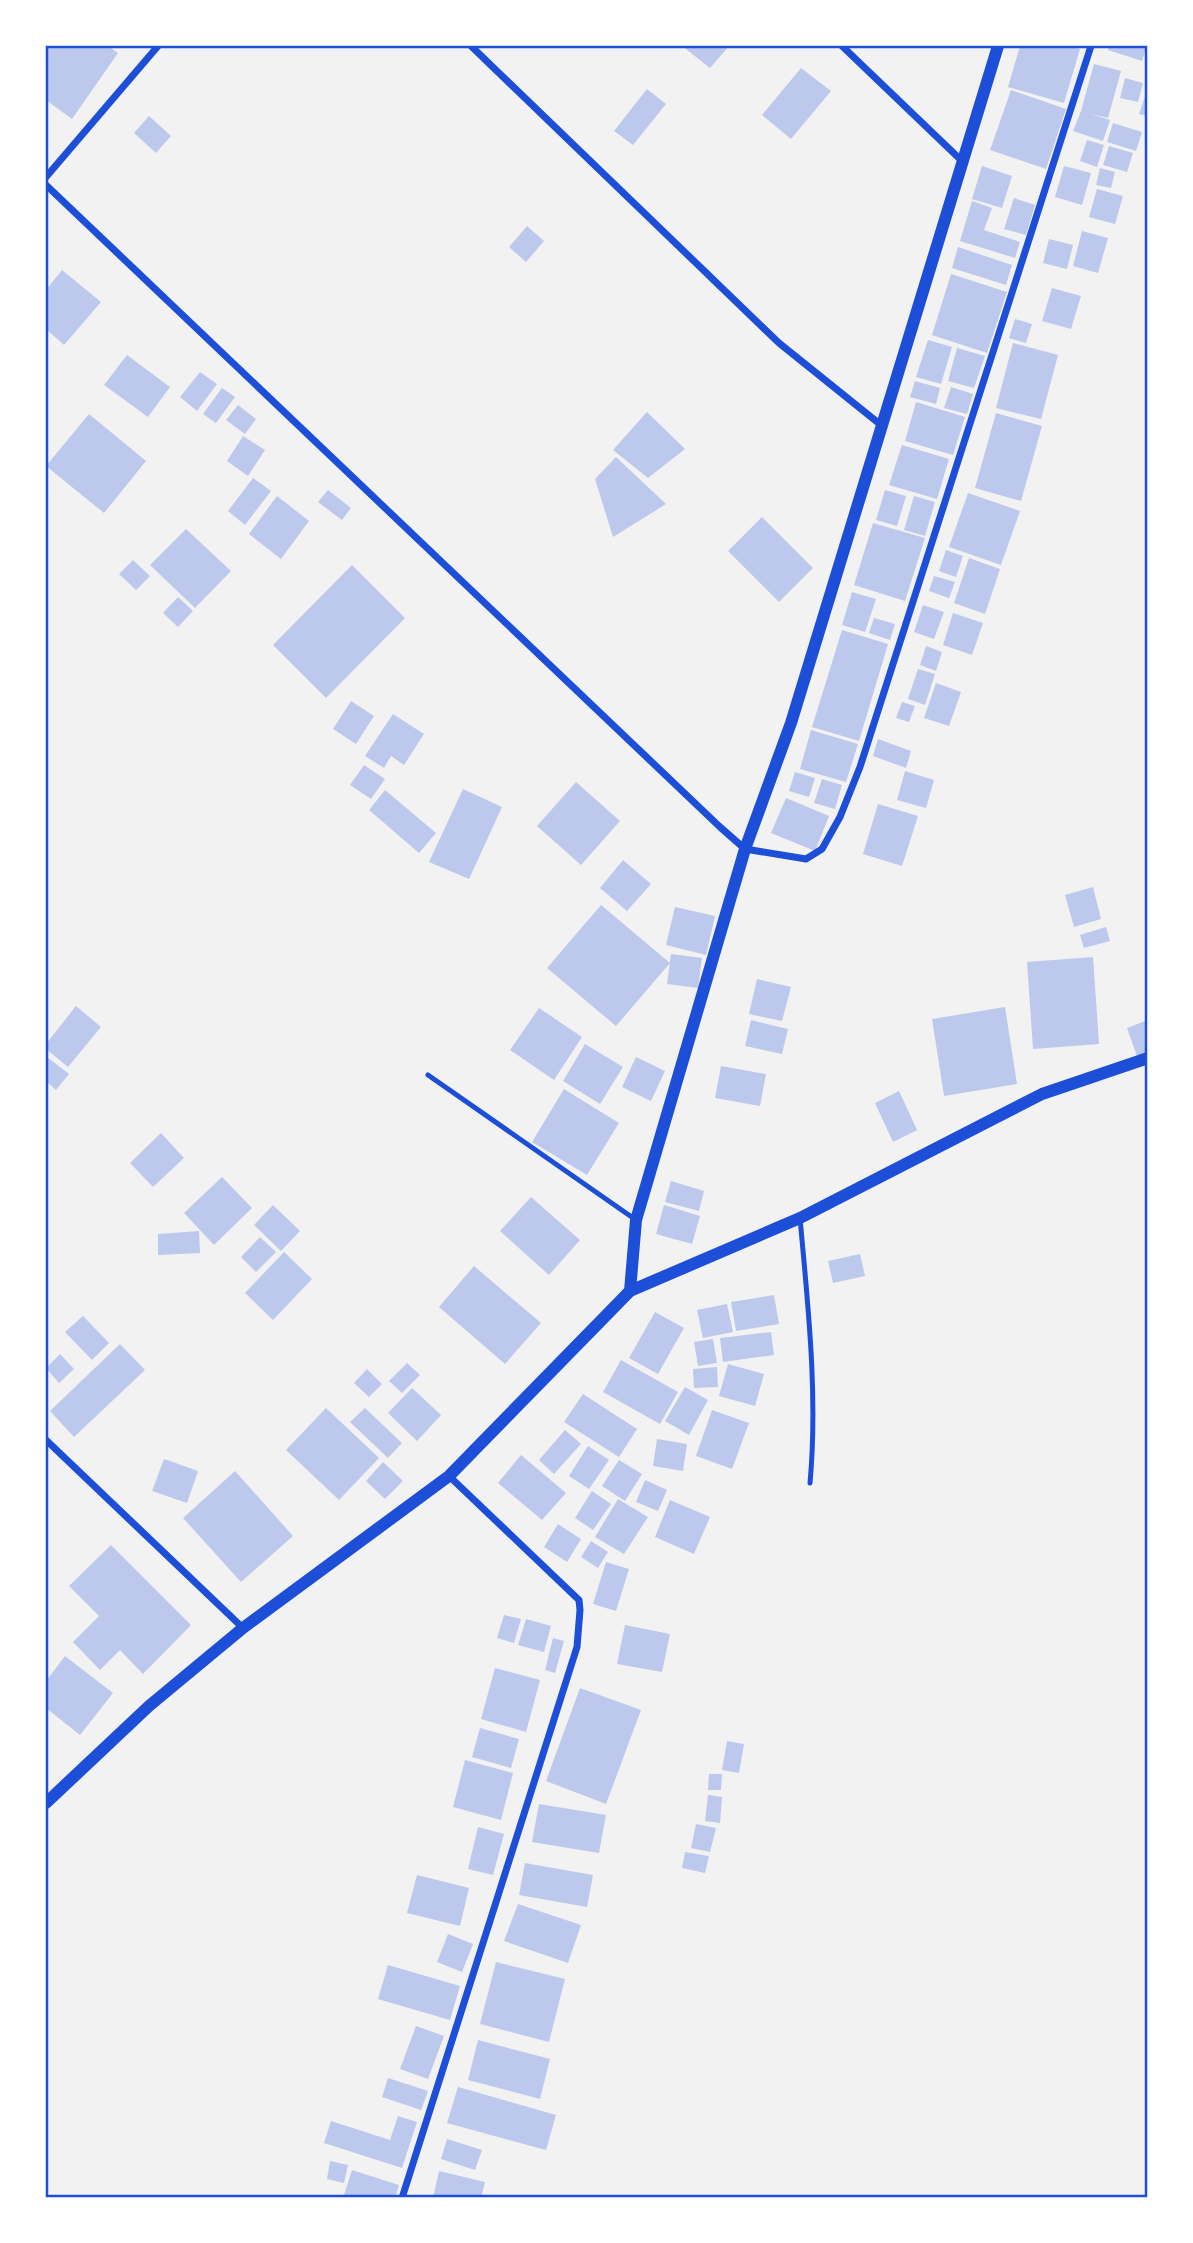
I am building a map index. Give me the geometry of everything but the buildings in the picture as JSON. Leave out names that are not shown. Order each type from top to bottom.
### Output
[{"type":"street","points":[[46,177],[158,46]]},
{"type":"street","points":[[471,46],[779,343],[881,425]]},
{"type":"street","points":[[842,46],[962,161]]},
{"type":"street","points":[[631,1291],[636,1220],[745,849],[791,723],[998,46]]},
{"type":"street","points":[[46,185],[745,849],[806,859],[822,849],[840,817],[860,766],[1091,46]]},
{"type":"street","points":[[46,1803],[149,1706],[243,1628],[449,1476],[631,1291],[800,1218],[1042,1094],[1147,1058]]},
{"type":"street","points":[[46,1440],[243,1628]]},
{"type":"street","points":[[402,2197],[577,1647],[580,1610],[579,1600],[449,1476]]},
{"type":"lane","points":[[428,1075],[636,1220]]},
{"type":"lane","points":[[800,1218],[810,1322],[813,1399],[814,1442],[810,1483]]}]
